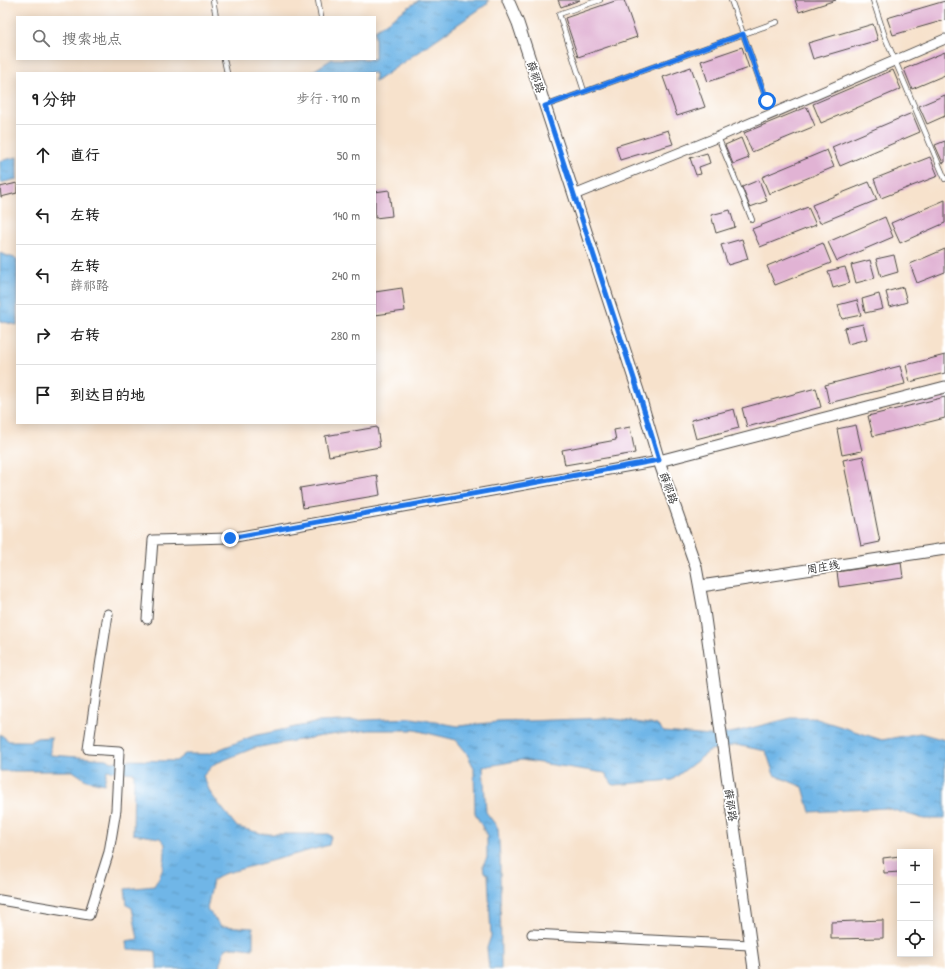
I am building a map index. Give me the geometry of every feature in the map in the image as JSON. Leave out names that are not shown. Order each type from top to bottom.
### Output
[{"type":"street","name":"薛祁路","points":[[508,0],[518,23],[659,460],[696,567],[700,586],[754,969]]},
{"type":"street","points":[[574,195],[718,137],[945,39]]},
{"type":"street","points":[[147,619],[153,540],[230,538],[659,460],[945,386]]},
{"type":"street","name":"周庄线","points":[[700,586],[945,549]]},
{"type":"street","points":[[0,900],[89,915],[109,852],[116,810],[119,751],[88,749],[108,614]]},
{"type":"street","points":[[532,934],[750,945]]},
{"type":"lane","points":[[213,0],[216,16]]},
{"type":"lane","points":[[318,0],[321,16]]},
{"type":"lane","points":[[584,91],[558,14],[600,0]]},
{"type":"lane","points":[[731,0],[767,101]]},
{"type":"lane","points":[[873,0],[884,37],[945,179]]},
{"type":"lane","points":[[545,106],[777,22]]},
{"type":"lane","points":[[224,60],[226,72]]},
{"type":"lane","points":[[718,137],[752,220]]},
{"type":"water","points":[[419,0],[489,0],[487,4],[376,81],[376,72],[312,72],[330,60],[376,60],[376,29]]},
{"type":"water","points":[[16,157],[16,179],[0,183],[0,161]]},
{"type":"water","points":[[0,253],[16,259],[16,325],[0,321]]},
{"type":"water","points":[[412,718],[458,726],[498,722],[607,718],[657,725],[664,732],[711,736],[735,732],[791,718],[814,718],[882,740],[920,733],[945,740],[945,819],[924,819],[887,808],[810,812],[803,787],[774,775],[766,751],[736,745],[711,750],[672,780],[613,785],[605,773],[521,760],[483,767],[486,812],[498,828],[500,857],[501,969],[489,969],[487,948],[491,936],[488,874],[484,872],[483,865],[487,858],[487,836],[475,813],[474,768],[466,752],[456,740],[415,730],[369,730],[322,736],[254,748],[214,764],[203,776],[211,794],[237,827],[264,834],[329,834],[331,836],[329,845],[223,874],[213,880],[207,909],[221,926],[253,928],[253,949],[233,947],[225,950],[221,960],[220,969],[157,969],[156,951],[127,949],[126,941],[138,939],[132,908],[127,905],[125,889],[154,886],[162,871],[165,856],[165,844],[160,838],[133,834],[134,773],[107,770],[104,784],[86,780],[73,771],[0,771],[0,734],[9,741],[30,741],[37,738],[51,737],[50,755],[106,759],[112,762],[125,760],[176,761],[185,754],[208,754],[253,736],[319,722]]},
{"type":"building","points":[[558,0],[580,0],[561,7]]},
{"type":"building","points":[[618,0],[624,0],[637,37],[578,57],[565,18]]},
{"type":"building","points":[[795,0],[836,0],[799,12]]},
{"type":"building","points":[[945,1],[945,20],[893,35],[887,18]]},
{"type":"building","points":[[873,24],[878,40],[813,59],[808,43]]},
{"type":"building","points":[[742,47],[749,68],[708,82],[701,61]]},
{"type":"building","points":[[945,52],[945,75],[912,89],[904,69]]},
{"type":"building","points":[[691,67],[705,107],[677,116],[663,77]]},
{"type":"building","points":[[893,70],[901,89],[821,123],[813,104]]},
{"type":"building","points":[[945,95],[945,116],[927,124],[919,106]]},
{"type":"building","points":[[807,107],[815,126],[752,152],[744,133]]},
{"type":"building","points":[[912,113],[920,132],[840,166],[832,147]]},
{"type":"building","points":[[668,130],[673,144],[620,160],[616,146]]},
{"type":"building","points":[[741,138],[749,158],[733,164],[725,145]]},
{"type":"building","points":[[945,141],[945,162],[943,163],[935,145]]},
{"type":"building","points":[[827,150],[834,167],[769,194],[762,177]]},
{"type":"building","points":[[707,153],[710,163],[699,167],[701,174],[696,175],[690,158]]},
{"type":"building","points":[[930,157],[938,176],[881,198],[874,179]]},
{"type":"building","points":[[759,180],[767,201],[750,207],[742,187]]},
{"type":"building","points":[[869,182],[877,200],[820,223],[812,205]]},
{"type":"building","points":[[16,183],[16,193],[1,197],[0,187]]},
{"type":"building","points":[[389,190],[392,216],[376,218],[376,192]]},
{"type":"building","points":[[945,200],[945,223],[900,243],[891,223]]},
{"type":"building","points":[[808,207],[816,225],[760,247],[752,229]]},
{"type":"building","points":[[730,210],[735,227],[716,233],[711,215]]},
{"type":"building","points":[[885,217],[893,237],[837,261],[828,242]]},
{"type":"building","points":[[742,239],[748,259],[728,265],[721,245]]},
{"type":"building","points":[[823,243],[831,263],[775,285],[767,266]]},
{"type":"building","points":[[945,249],[945,272],[917,283],[910,264]]},
{"type":"building","points":[[894,255],[898,272],[881,277],[876,259]]},
{"type":"building","points":[[870,260],[875,278],[856,283],[851,265]]},
{"type":"building","points":[[845,267],[850,283],[833,288],[828,271]]},
{"type":"building","points":[[903,287],[907,302],[890,307],[886,292]]},
{"type":"building","points":[[402,288],[405,311],[376,315],[376,292]]},
{"type":"building","points":[[879,294],[883,309],[865,313],[862,299]]},
{"type":"building","points":[[857,300],[861,315],[842,319],[838,305]]},
{"type":"building","points":[[863,324],[867,339],[848,344],[844,328]]},
{"type":"building","points":[[945,355],[945,373],[910,382],[906,365]]},
{"type":"building","points":[[900,366],[905,384],[829,403],[825,385]]},
{"type":"building","points":[[816,388],[821,407],[747,427],[742,408]]},
{"type":"building","points":[[945,397],[945,418],[873,436],[868,416]]},
{"type":"building","points":[[734,409],[739,428],[696,439],[691,420]]},
{"type":"building","points":[[856,425],[862,451],[842,455],[837,429]]},
{"type":"building","points":[[377,427],[380,447],[329,456],[325,436]]},
{"type":"building","points":[[630,427],[635,453],[565,465],[562,450],[616,440],[614,430]]},
{"type":"building","points":[[863,456],[880,542],[861,546],[843,460]]},
{"type":"building","points":[[377,475],[380,495],[303,508],[300,488]]},
{"type":"building","points":[[901,562],[903,578],[839,587],[837,572]]},
{"type":"building","points":[[897,856],[897,872],[884,873],[883,858]]},
{"type":"building","points":[[883,920],[883,938],[831,939],[831,922]]},
{"type":"route","points":[[230,538],[659,460],[641,400],[545,106],[743,34],[767,101]]}]
